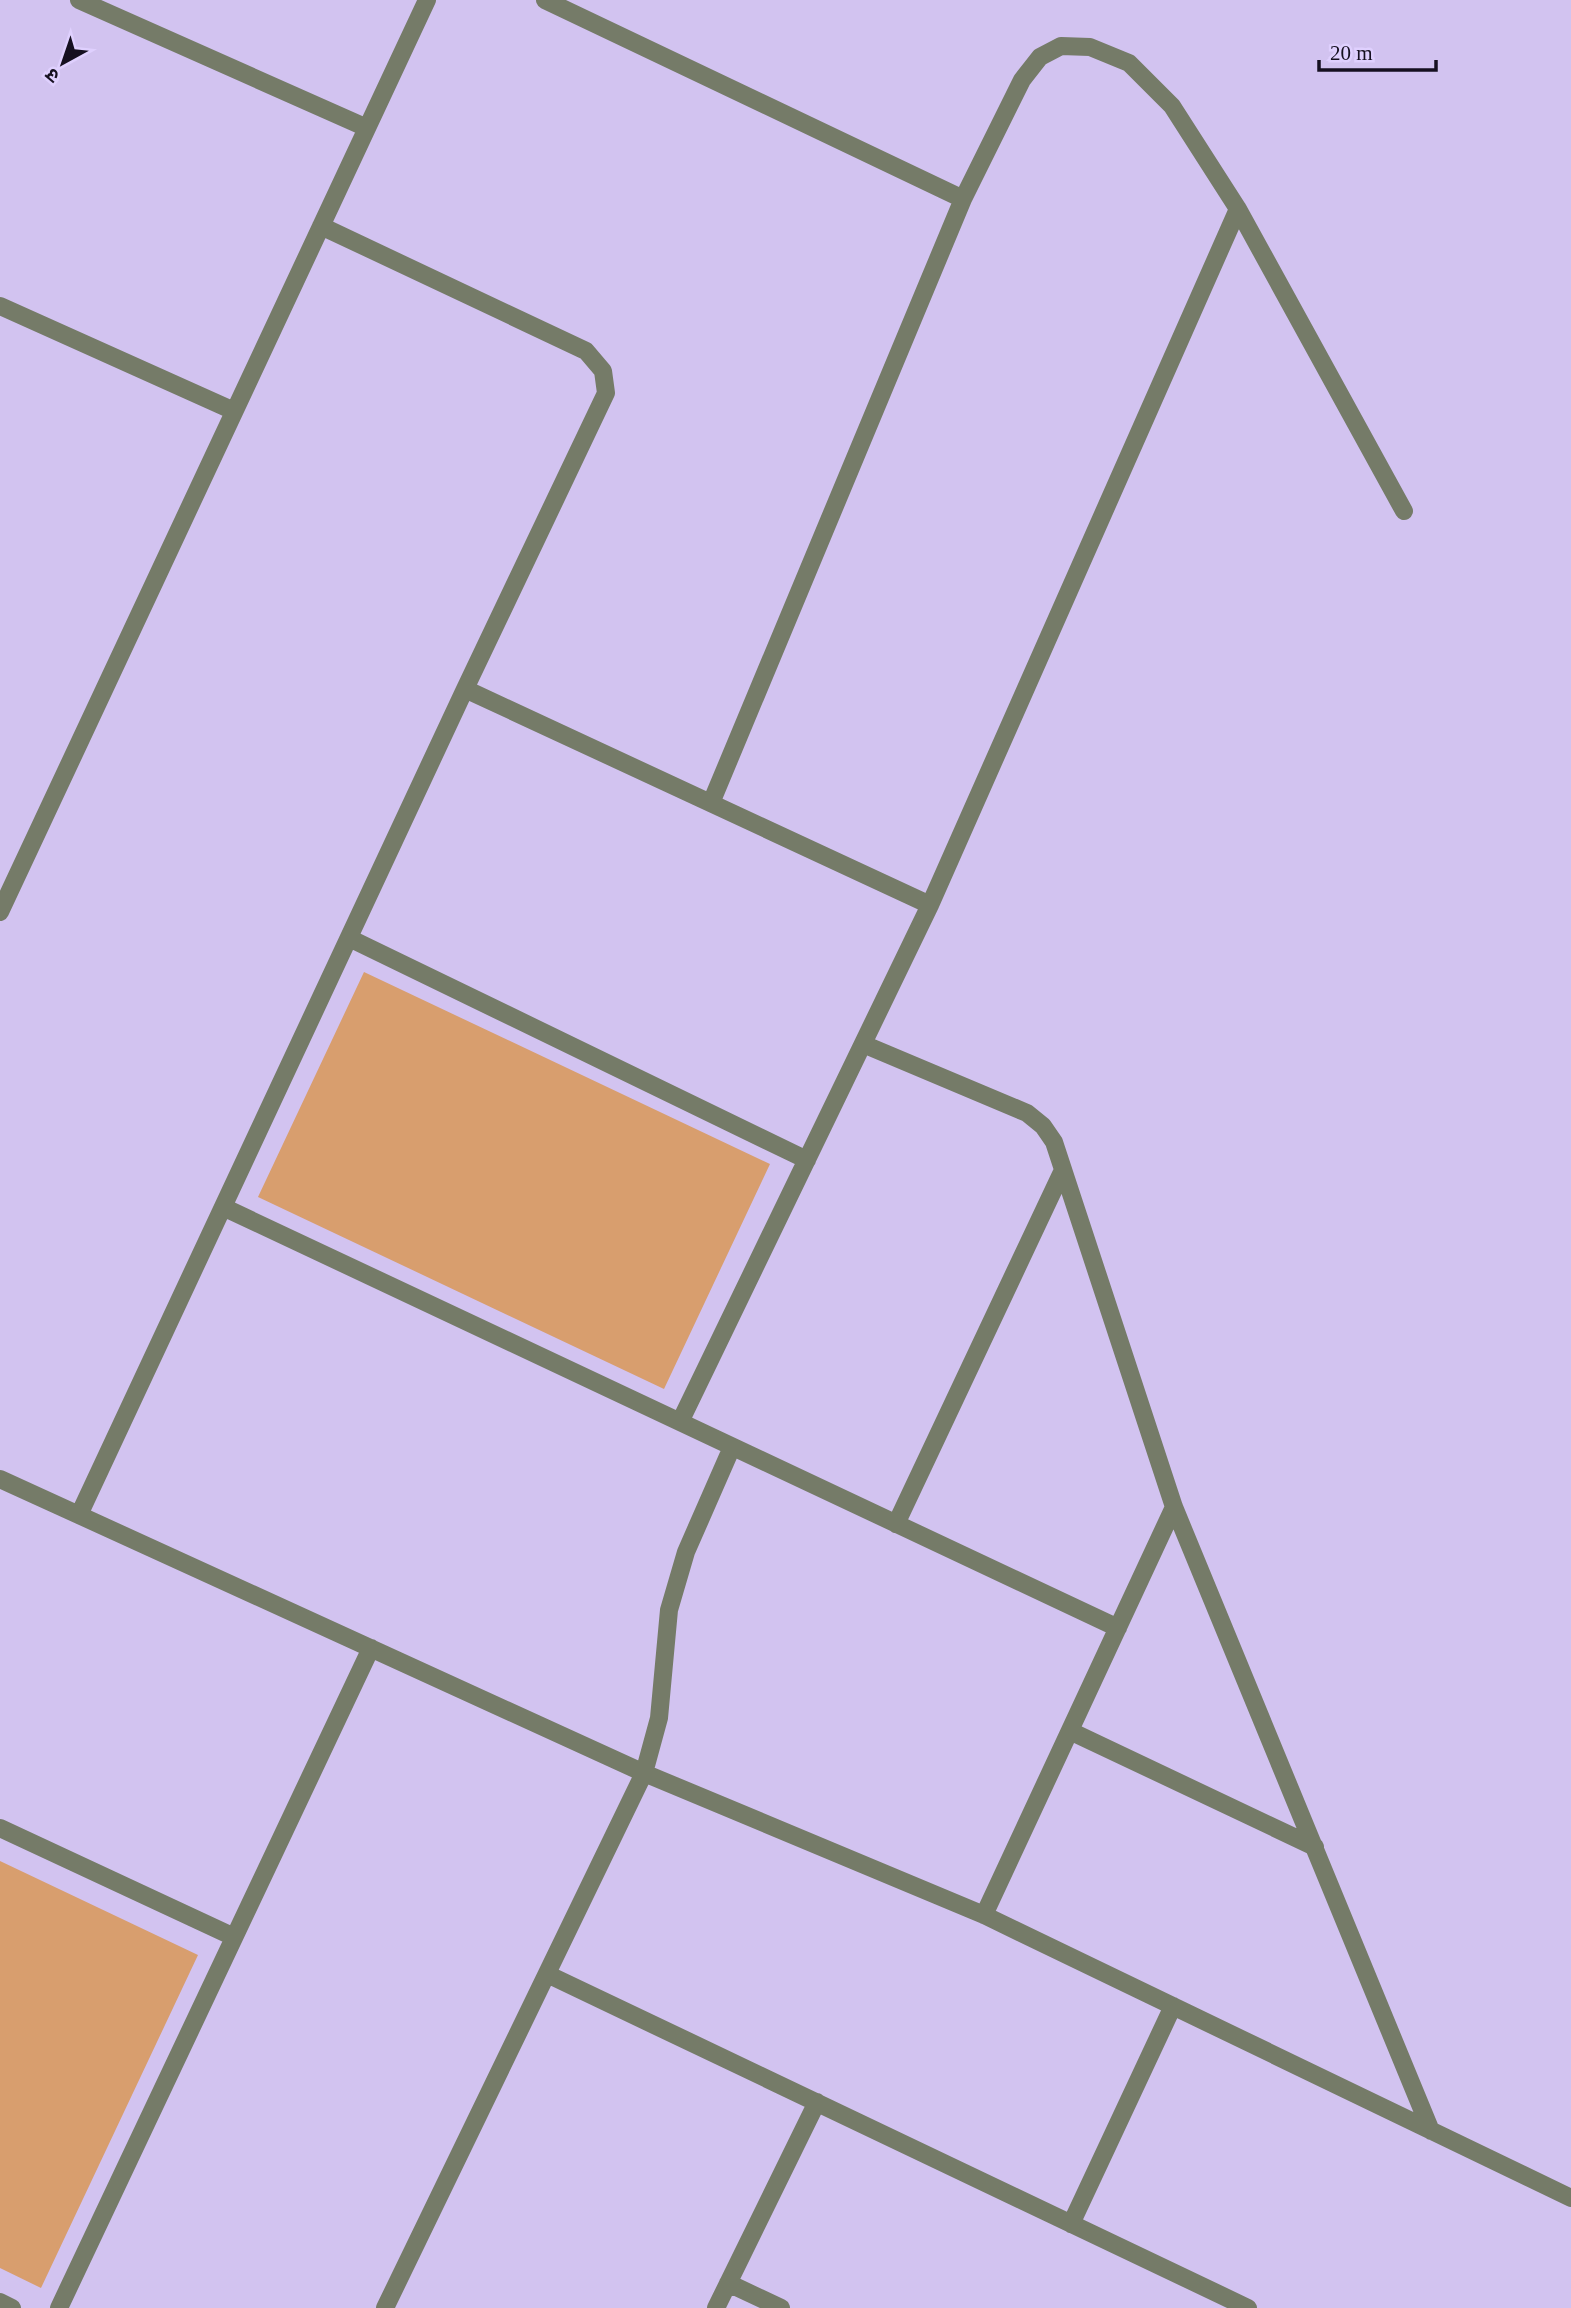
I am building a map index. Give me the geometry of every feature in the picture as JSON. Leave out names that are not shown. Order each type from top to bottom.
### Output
[{"type":"street","points":[[79,0],[367,128]]},
{"type":"street","points":[[0,912],[427,0]]},
{"type":"street","points":[[545,0],[963,199]]},
{"type":"street","points":[[711,803],[963,199],[1022,80],[1040,57],[1061,46],[1090,47],[1129,63],[1155,86],[1172,106],[1238,209],[1404,511]]},
{"type":"street","points":[[680,1422],[930,905],[1238,209]]},
{"type":"street","points":[[79,1516],[606,393],[603,371],[586,351],[321,226]]},
{"type":"street","points":[[0,306],[234,411]]},
{"type":"street","points":[[465,689],[930,905]]},
{"type":"street","points":[[349,938],[807,1160]]},
{"type":"street","points":[[863,1044],[1027,1113],[1043,1126],[1054,1142],[1174,1507],[1431,2130]]},
{"type":"street","points":[[895,1524],[1062,1172]]},
{"type":"street","points":[[223,1207],[1118,1628]]},
{"type":"street","points":[[385,2308],[644,1773],[659,1718],[669,1610],[686,1552],[732,1447]]},
{"type":"street","points":[[0,1479],[644,1773],[984,1915],[1571,2198]]},
{"type":"street","points":[[984,1915],[1174,1507]]},
{"type":"street","points":[[59,2308],[370,1648]]},
{"type":"street","points":[[1070,1731],[1315,1847]]},
{"type":"street","points":[[0,1828],[234,1937]]},
{"type":"street","points":[[547,1973],[1248,2308]]},
{"type":"street","points":[[1071,2224],[1173,2006]]},
{"type":"street","points":[[716,2308],[817,2102]]},
{"type":"street","points":[[729,2283],[781,2308]]},
{"type":"street","points":[[0,2302],[12,2308]]},
{"type":"shaded area","points":[[364,972],[770,1164],[664,1389],[258,1197]]},
{"type":"shaded area","points":[[0,1861],[198,1955],[41,2288],[0,2268]]}]
